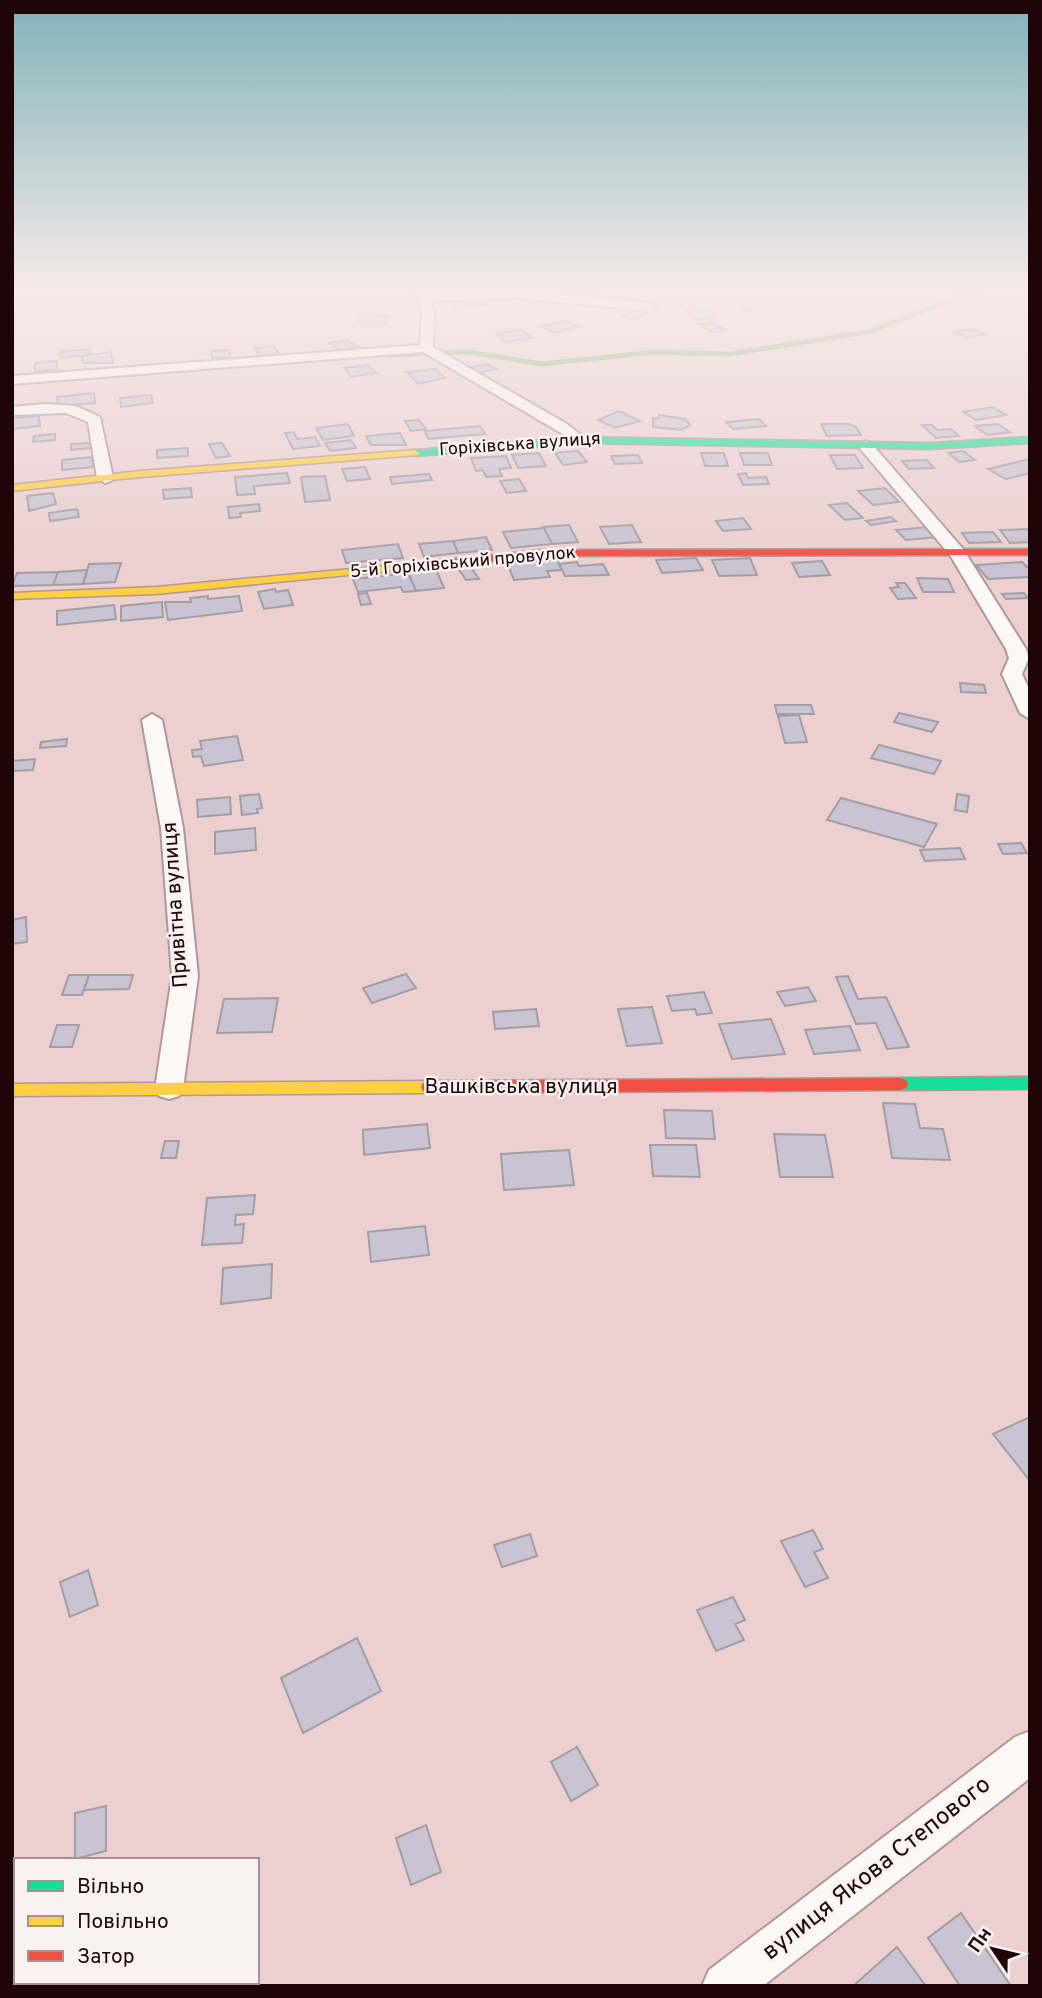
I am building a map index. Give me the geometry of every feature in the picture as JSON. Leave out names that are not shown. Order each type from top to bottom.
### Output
[{"type":"street","points":[[478,381],[558,424],[580,440]]},
{"type":"street","points":[[12,411],[61,408],[86,413],[95,420],[105,478]]},
{"type":"street","name":"Горіхівська вулиця","points":[[12,488],[105,478],[580,440],[866,446],[954,446],[1030,440]]},
{"type":"street","points":[[866,446],[957,553],[1016,649],[1019,658],[1012,674],[1030,713]]},
{"type":"street","name":"5-й Горіхівський провулок","points":[[12,596],[74,596],[196,588],[542,553],[1030,552]]},
{"type":"street","name":"Привітна вулиця","points":[[152,720],[172,828],[185,976],[169,1089]]},
{"type":"street","name":"Вашківська вулиця","points":[[12,1090],[1030,1083]]},
{"type":"street","name":"вулиця Якова Степового","points":[[725,1986],[1030,1752]]},
{"type":"building","points":[[94,393],[95,403],[58,406],[57,397]]},
{"type":"building","points":[[151,395],[153,403],[121,407],[120,398]]},
{"type":"building","points":[[993,407],[1006,415],[976,420],[963,412]]},
{"type":"building","points":[[619,411],[640,421],[615,428],[598,420]]},
{"type":"building","points":[[659,415],[685,419],[690,425],[682,430],[653,427],[653,418],[659,418]]},
{"type":"building","points":[[39,416],[40,426],[12,429],[12,418]]},
{"type":"building","points":[[759,419],[766,426],[733,429],[726,422]]},
{"type":"building","points":[[419,420],[426,429],[411,431],[405,421]]},
{"type":"building","points":[[348,424],[354,436],[323,440],[316,428]]},
{"type":"building","points":[[821,424],[848,424],[856,427],[861,435],[827,436]]},
{"type":"building","points":[[998,424],[1010,432],[987,435],[975,426]]},
{"type":"building","points":[[922,425],[932,425],[937,430],[951,429],[959,436],[936,438]]},
{"type":"building","points":[[480,426],[485,434],[428,439],[425,431]]},
{"type":"building","points":[[294,432],[297,439],[315,437],[320,446],[293,449],[285,433]]},
{"type":"building","points":[[400,433],[406,445],[371,445],[366,436]]},
{"type":"building","points":[[55,434],[55,440],[33,442],[34,436]]},
{"type":"building","points":[[351,440],[356,448],[330,451],[325,443]]},
{"type":"building","points":[[91,443],[91,448],[71,450],[71,444]]},
{"type":"building","points":[[222,443],[230,456],[216,458],[209,444]]},
{"type":"building","points":[[188,448],[188,456],[157,458],[157,450]]},
{"type":"building","points":[[578,451],[587,462],[563,465],[555,453]]},
{"type":"building","points":[[963,451],[975,460],[959,462],[948,453]]},
{"type":"building","points":[[539,453],[546,466],[518,468],[512,455]]},
{"type":"building","points":[[701,453],[724,453],[728,466],[705,466]]},
{"type":"building","points":[[740,453],[768,453],[772,465],[744,465]]},
{"type":"building","points":[[638,455],[642,463],[615,464],[611,456]]},
{"type":"building","points":[[830,455],[855,455],[863,468],[837,469]]},
{"type":"building","points":[[506,456],[511,468],[499,469],[502,476],[486,477],[483,470],[476,471],[471,458]]},
{"type":"building","points":[[92,457],[93,467],[62,470],[62,460]]},
{"type":"building","points":[[1030,459],[1030,473],[1006,479],[988,469]]},
{"type":"building","points":[[927,460],[934,468],[909,469],[902,461]]},
{"type":"building","points":[[365,467],[370,479],[347,481],[342,469]]},
{"type":"building","points":[[287,473],[290,483],[254,486],[255,494],[237,495],[235,477]]},
{"type":"building","points":[[746,473],[748,478],[766,477],[769,484],[743,485],[738,474]]},
{"type":"building","points":[[429,474],[432,480],[392,484],[390,477]]},
{"type":"building","points":[[325,476],[330,500],[305,502],[301,477]]},
{"type":"building","points":[[519,479],[526,491],[507,493],[500,481]]},
{"type":"building","points":[[191,488],[192,497],[164,499],[163,490]]},
{"type":"building","points":[[885,488],[899,502],[873,505],[858,491]]},
{"type":"building","points":[[53,493],[56,504],[29,511],[27,496]]},
{"type":"building","points":[[847,503],[863,518],[845,520],[829,505]]},
{"type":"building","points":[[259,504],[260,511],[240,513],[241,517],[229,518],[228,507]]},
{"type":"building","points":[[77,509],[79,517],[50,521],[49,513]]},
{"type":"building","points":[[891,517],[896,521],[871,525],[866,521]]},
{"type":"building","points":[[743,518],[751,529],[723,531],[716,521]]},
{"type":"building","points":[[569,525],[578,542],[552,544],[543,527]]},
{"type":"building","points":[[632,525],[641,542],[609,544],[600,527]]},
{"type":"building","points":[[929,527],[939,537],[906,540],[896,530]]},
{"type":"building","points":[[544,528],[552,544],[511,548],[503,532]]},
{"type":"building","points":[[1030,529],[1030,542],[1010,543],[1000,530]]},
{"type":"building","points":[[993,532],[1001,542],[969,543],[962,533]]},
{"type":"building","points":[[486,537],[492,550],[458,553],[453,541]]},
{"type":"building","points":[[453,541],[458,553],[424,557],[419,544]]},
{"type":"building","points":[[398,544],[403,558],[346,563],[342,550]]},
{"type":"building","points":[[696,558],[703,570],[662,573],[656,560]]},
{"type":"building","points":[[750,558],[757,575],[719,576],[712,560]]},
{"type":"building","points":[[557,559],[562,570],[547,571],[550,577],[514,580],[507,563]]},
{"type":"building","points":[[822,561],[830,575],[799,577],[792,563]]},
{"type":"building","points":[[577,562],[579,566],[603,564],[609,575],[565,576],[559,564]]},
{"type":"building","points":[[1022,562],[1030,570],[1030,577],[988,579],[976,565]]},
{"type":"building","points":[[121,563],[115,582],[83,584],[89,564]]},
{"type":"building","points":[[470,566],[479,579],[466,580],[458,568]]},
{"type":"building","points":[[436,569],[444,588],[416,591],[408,573]]},
{"type":"building","points":[[87,570],[83,584],[53,585],[58,572]]},
{"type":"building","points":[[58,572],[53,585],[12,586],[17,573]]},
{"type":"building","points":[[408,573],[416,591],[403,592],[401,587],[358,592],[353,579]]},
{"type":"building","points":[[917,578],[948,579],[954,592],[923,592]]},
{"type":"building","points":[[896,583],[905,583],[916,598],[898,599],[890,588],[899,587]]},
{"type":"building","points":[[275,589],[276,592],[288,590],[293,605],[264,609],[258,592]]},
{"type":"building","points":[[367,593],[371,604],[361,605],[358,594]]},
{"type":"building","points":[[1024,593],[1028,598],[1006,599],[1002,594]]},
{"type":"building","points":[[208,596],[208,599],[239,596],[242,611],[168,620],[165,602],[191,602],[190,598]]},
{"type":"building","points":[[162,602],[163,617],[121,621],[121,606]]},
{"type":"building","points":[[114,605],[116,619],[57,625],[57,611]]},
{"type":"building","points":[[960,683],[984,685],[986,693],[961,692]]},
{"type":"building","points":[[775,705],[811,705],[814,714],[777,714]]},
{"type":"building","points":[[899,713],[938,722],[932,732],[894,722]]},
{"type":"building","points":[[799,715],[807,742],[785,743],[778,716]]},
{"type":"building","points":[[237,736],[243,760],[204,766],[201,756],[193,757],[192,750],[202,749],[200,741]]},
{"type":"building","points":[[67,739],[66,746],[40,748],[41,742]]},
{"type":"building","points":[[879,745],[941,761],[934,774],[871,758]]},
{"type":"building","points":[[35,759],[33,770],[12,771],[12,761]]},
{"type":"building","points":[[259,794],[262,808],[257,809],[258,813],[242,815],[240,796]]},
{"type":"building","points":[[957,794],[969,796],[967,812],[955,810]]},
{"type":"building","points":[[230,797],[231,814],[198,817],[197,800]]},
{"type":"building","points":[[841,798],[937,824],[924,847],[827,820]]},
{"type":"building","points":[[255,828],[256,850],[215,854],[215,832]]},
{"type":"building","points":[[1021,843],[1027,853],[1003,854],[998,844]]},
{"type":"building","points":[[960,848],[965,859],[925,861],[920,850]]},
{"type":"building","points":[[26,917],[27,942],[12,944],[12,920]]},
{"type":"building","points":[[406,974],[416,988],[372,1003],[363,988]]},
{"type":"building","points":[[69,975],[89,975],[82,995],[62,995]]},
{"type":"building","points":[[89,975],[133,975],[129,989],[84,990]]},
{"type":"building","points":[[848,976],[858,999],[886,997],[909,1047],[887,1049],[876,1023],[856,1024],[836,977]]},
{"type":"building","points":[[808,987],[816,1001],[785,1006],[777,992]]},
{"type":"building","points":[[704,992],[712,1013],[697,1015],[695,1009],[672,1011],[667,996]]},
{"type":"building","points":[[278,998],[272,1032],[217,1033],[224,999]]},
{"type":"building","points":[[652,1007],[662,1043],[627,1046],[618,1009]]},
{"type":"building","points":[[536,1009],[539,1026],[495,1029],[493,1012]]},
{"type":"building","points":[[771,1019],[785,1054],[732,1059],[719,1024]]},
{"type":"building","points":[[57,1025],[79,1025],[72,1047],[50,1047]]},
{"type":"building","points":[[850,1026],[860,1050],[814,1054],[805,1030]]},
{"type":"building","points":[[883,1103],[915,1104],[920,1128],[943,1129],[950,1160],[892,1158]]},
{"type":"building","points":[[664,1110],[712,1111],[715,1139],[666,1138]]},
{"type":"building","points":[[427,1124],[430,1148],[364,1155],[363,1130]]},
{"type":"building","points":[[774,1134],[825,1135],[833,1177],[780,1177]]},
{"type":"building","points":[[165,1141],[179,1141],[176,1158],[161,1158]]},
{"type":"building","points":[[650,1145],[696,1145],[700,1177],[653,1176]]},
{"type":"building","points":[[569,1150],[574,1185],[504,1190],[501,1154]]},
{"type":"building","points":[[255,1195],[253,1214],[236,1215],[235,1225],[244,1224],[242,1243],[202,1245],[207,1198]]},
{"type":"building","points":[[425,1226],[429,1255],[371,1262],[368,1232]]},
{"type":"building","points":[[272,1264],[271,1298],[221,1304],[223,1268]]},
{"type":"building","points":[[1030,1417],[1030,1481],[993,1434]]},
{"type":"building","points":[[813,1530],[823,1549],[814,1552],[828,1578],[805,1587],[781,1541]]},
{"type":"building","points":[[530,1534],[537,1556],[502,1567],[494,1545]]},
{"type":"building","points":[[88,1570],[98,1605],[70,1617],[60,1582]]},
{"type":"building","points":[[733,1597],[745,1620],[735,1624],[744,1640],[716,1651],[697,1610]]},
{"type":"building","points":[[357,1638],[381,1691],[303,1733],[281,1678]]},
{"type":"building","points":[[577,1747],[598,1785],[571,1801],[551,1762]]},
{"type":"building","points":[[106,1806],[106,1851],[75,1858],[75,1813]]},
{"type":"building","points":[[426,1825],[441,1872],[411,1885],[396,1838]]},
{"type":"building","points":[[961,1913],[1011,1986],[960,1986],[928,1938]]},
{"type":"building","points":[[897,1947],[926,1986],[853,1986]]},
{"type":"traffic: fast","points":[[415,453],[580,440],[930,446],[1030,440]]},
{"type":"traffic: fast","points":[[900,1084],[1030,1083]]},
{"type":"traffic: slow","points":[[12,488],[140,474],[415,453]]},
{"type":"traffic: slow","points":[[12,596],[156,591],[395,568]]},
{"type":"traffic: slow","points":[[12,1090],[429,1087]]},
{"type":"traffic: jam","points":[[395,568],[542,553],[1030,552]]},
{"type":"traffic: jam","points":[[429,1087],[900,1084]]}]
